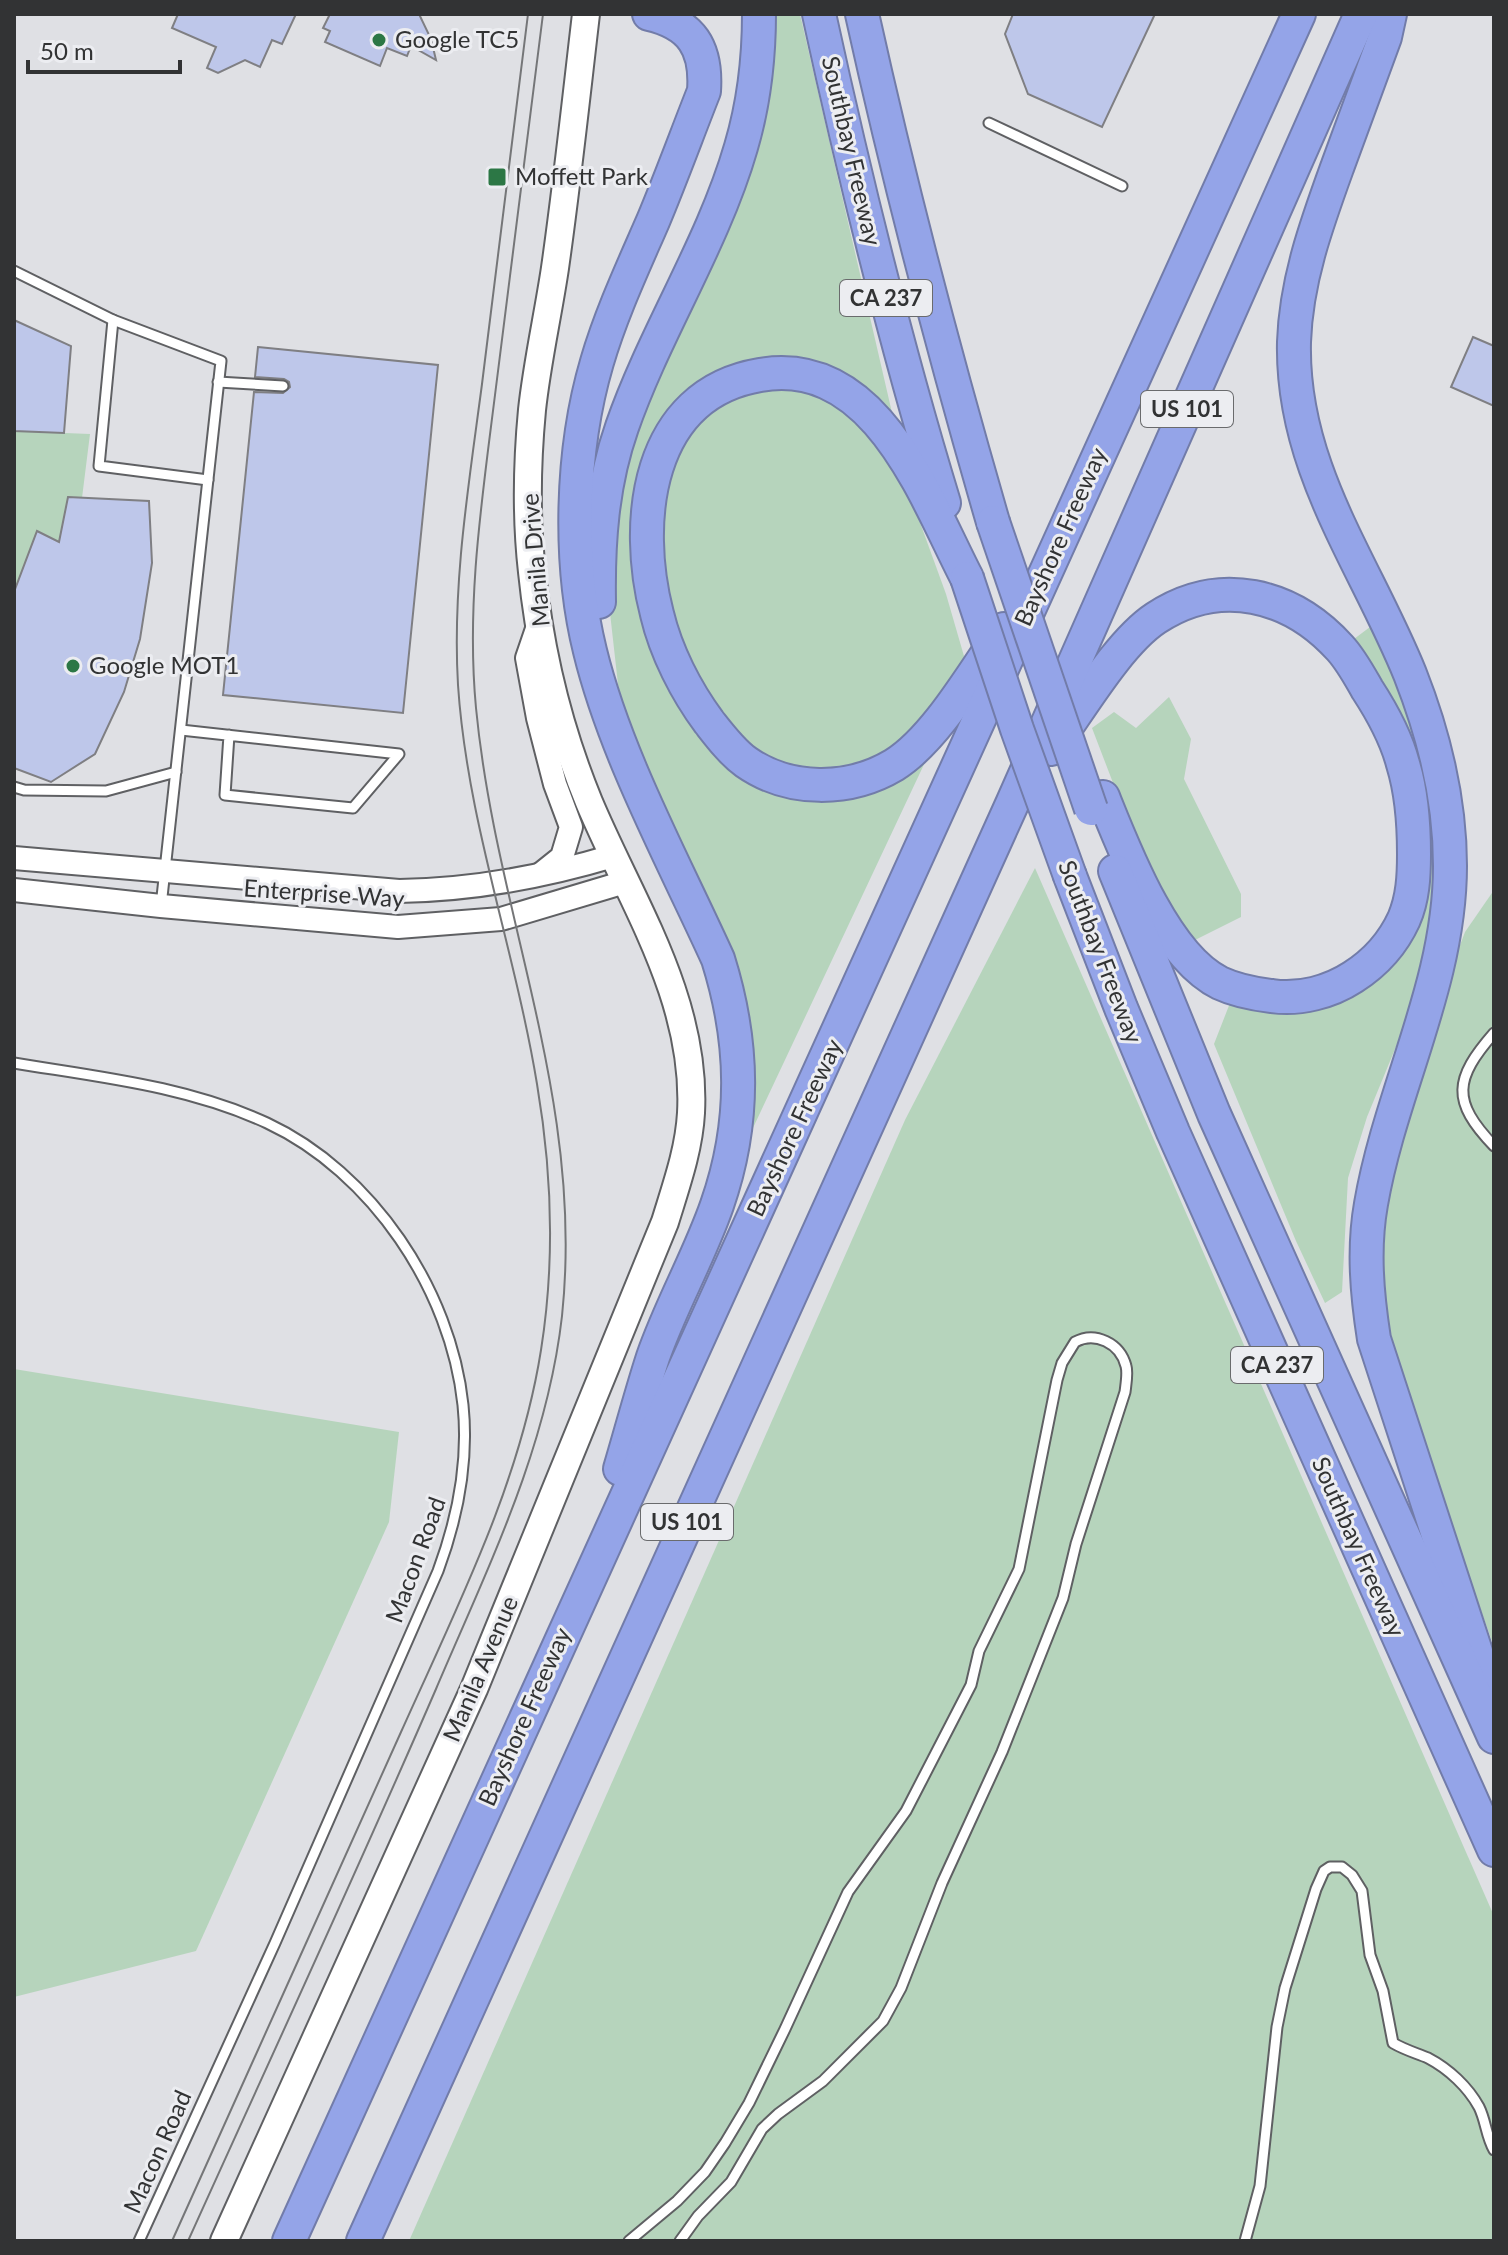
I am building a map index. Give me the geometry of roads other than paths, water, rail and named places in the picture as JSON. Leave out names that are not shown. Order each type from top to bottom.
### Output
[{"type":"highway","points":[[589,1575],[654,1356],[717,1206],[736,1133],[739,1095],[736,1030],[718,959],[612,724],[589,651],[576,555],[579,463],[585,415],[597,363],[614,312],[704,91],[705,68],[699,47],[683,28],[667,18],[649,14]]},
{"type":"highway","points":[[612,724],[599,602],[599,554],[611,467],[633,400],[728,187],[752,102],[759,56],[759,14]]},
{"type":"highway","name":"Southbay Freeway","points":[[819,14],[855,177],[905,373],[967,578],[1070,876],[1178,1146],[1494,1850]]},
{"type":"highway","name":"Southbay Freeway","points":[[862,14],[941,345],[993,522],[1021,605],[1097,803],[1151,964],[1214,1114],[1494,1737]]},
{"type":"highway","name":"Bayshore Freeway","points":[[289,2241],[1299,14]]},
{"type":"highway","name":"US 101","points":[[363,2241],[1012,804],[1361,14]]},
{"type":"highway","points":[[1390,14],[1385,37],[1309,248],[1296,315],[1295,380],[1301,426],[1315,472],[1409,671],[1434,739],[1446,804],[1450,866],[1446,931],[1433,988],[1380,1164],[1371,1205],[1366,1245],[1367,1295],[1378,1354],[1494,1707]]},
{"type":"highway","points":[[967,578],[897,444],[873,414],[828,383],[773,372],[742,378],[714,391],[688,411],[667,439],[653,476],[648,517],[649,567],[657,615],[674,662],[695,703],[743,761],[768,775],[792,783],[844,784],[869,777],[896,764],[921,742],[947,711],[1049,565]]},
{"type":"highway","points":[[1012,804],[1107,671],[1128,644],[1155,619],[1185,602],[1212,595],[1265,598],[1294,610],[1334,642],[1385,717],[1403,763],[1411,798],[1414,884],[1404,919],[1387,947],[1368,967],[1344,982],[1314,994],[1282,998],[1249,993],[1218,982],[1190,960],[1166,929],[1097,803]]},
{"type":"main road","name":"Manila Drive","points":[[586,14],[561,225],[532,410],[528,515],[532,572],[539,623],[563,731],[588,800],[668,976],[687,1044],[691,1083]]},
{"type":"main road","name":"Manila Avenue","points":[[224,2241],[474,1689],[665,1222],[686,1150],[691,1083]]},
{"type":"street","points":[[539,623],[527,658],[555,784],[571,827],[562,857],[541,874]]},
{"type":"street","name":"Enterprise Way","points":[[14,858],[399,891],[462,888],[569,869],[613,856]]},
{"type":"street","name":"Enterprise Way","points":[[14,890],[363,925],[432,926],[515,916],[625,882]]},
{"type":"lane","points":[[989,123],[1122,186]]},
{"type":"lane","points":[[14,271],[113,320],[221,361],[161,906]]},
{"type":"lane","points":[[113,320],[99,466],[208,480]]},
{"type":"lane","points":[[218,382],[283,386]]},
{"type":"lane","points":[[181,730],[229,735],[399,754],[353,808],[225,795],[229,735]]},
{"type":"lane","points":[[14,787],[24,790],[106,791],[176,772]]},
{"type":"lane","points":[[1494,1033],[1468,1068],[1462,1099],[1469,1117],[1494,1146]]},
{"type":"lane","name":"Macon Road","points":[[14,1063],[190,1094],[269,1124],[306,1146],[339,1172],[370,1203],[395,1233],[418,1270],[440,1313],[455,1359],[463,1405],[465,1451],[461,1491],[452,1532],[438,1571],[275,1943],[139,2241]]},
{"type":"lane","points":[[629,2241],[677,2201],[705,2172],[725,2143],[779,2042],[848,1892],[906,1811],[971,1685],[979,1651],[1019,1569],[1062,1363],[1075,1342],[1092,1336],[1102,1338],[1112,1344],[1126,1367],[1125,1392],[1076,1544],[1063,1598],[1002,1752],[942,1883],[901,1988],[883,2021],[823,2081],[762,2129],[731,2182],[698,2216],[680,2241]]},
{"type":"lane","points":[[1245,2241],[1260,2186],[1277,2027],[1285,1988],[1316,1889],[1324,1871],[1330,1867],[1342,1867],[1352,1875],[1362,1891],[1370,1955],[1383,1991],[1393,2043],[1407,2052],[1427,2058],[1467,2088],[1480,2109],[1494,2150]]},
{"type":"tram line","points":[[172,2241],[484,1545],[518,1449],[541,1350],[550,1250],[546,1150],[528,1034],[471,786],[463,736],[457,647],[463,534],[528,14]]},
{"type":"tram line","points":[[188,2241],[495,1552],[543,1413],[562,1316],[566,1236],[561,1159],[550,1083],[486,785],[473,669],[474,590],[481,512],[543,14]]},
{"type":"place","name":"Google TC5","points":[[379,40]]},
{"type":"place","name":"Moffett Park","points":[[497,177]]},
{"type":"place","name":"Google MOT1","points":[[73,666]]}]
